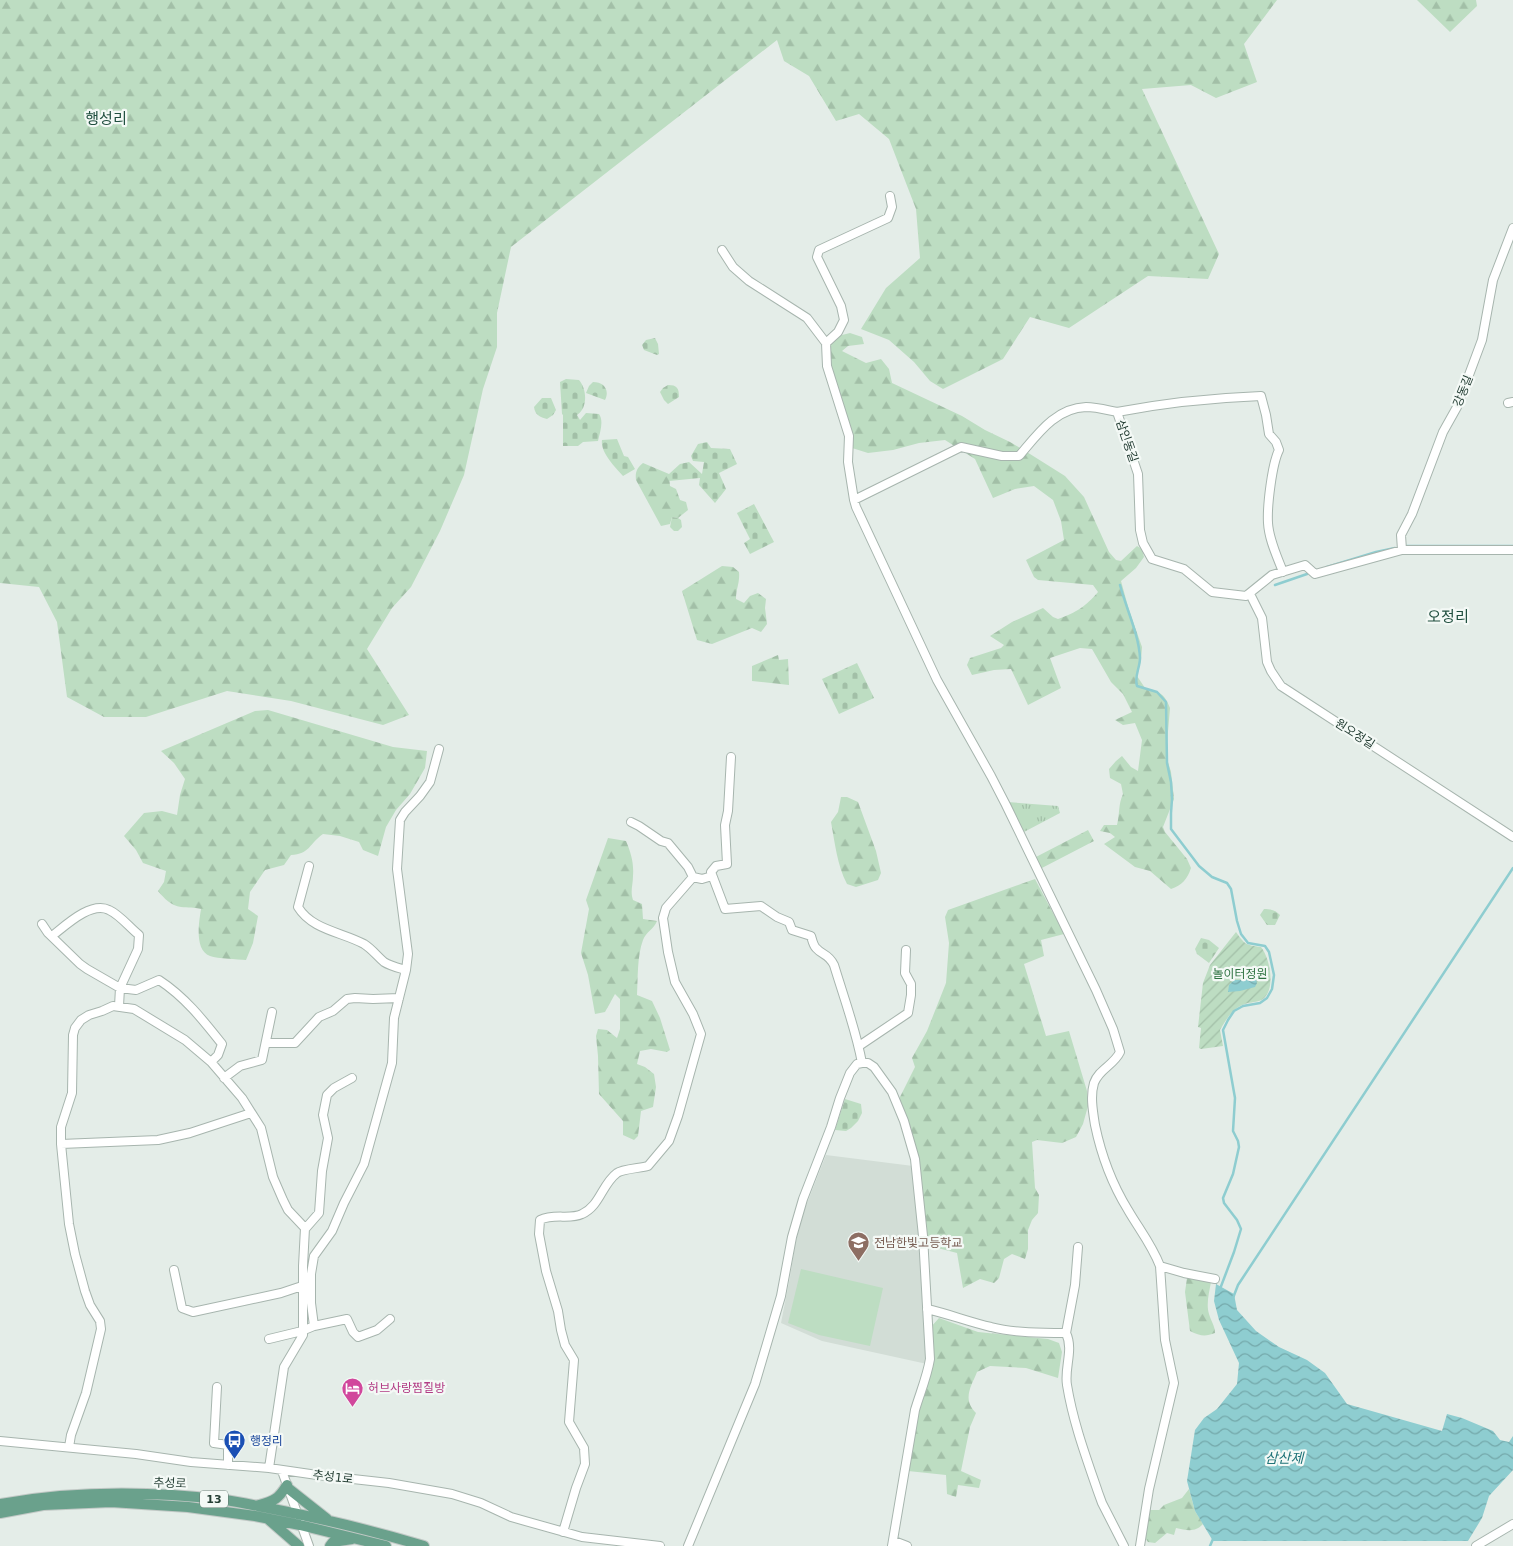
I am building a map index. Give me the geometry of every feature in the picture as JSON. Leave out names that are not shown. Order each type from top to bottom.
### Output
[{"type":"main road","points":[[256,1506],[274,1501],[288,1487],[309,1506],[332,1522]]},
{"type":"main road","name":"추성로","points":[[0,1504],[91,1494],[184,1496],[226,1500],[384,1534],[424,1546]]},
{"type":"main road","name":"추성로","points":[[0,1513],[43,1505],[111,1502],[188,1507],[300,1525],[386,1546]]},
{"type":"main road","points":[[268,1519],[299,1546]]},
{"type":"main road","points":[[330,1546],[333,1542],[357,1539]]},
{"type":"street","points":[[826,343],[838,332],[844,320],[841,306],[817,257],[819,250],[888,218],[892,207],[890,196]]},
{"type":"street","name":"강동길","points":[[1402,550],[1401,535],[1412,514],[1443,432],[1457,407],[1482,340],[1493,280],[1513,228]]},
{"type":"street","points":[[722,250],[733,267],[749,281],[807,318],[826,343],[827,366],[849,436],[848,462],[856,507],[937,680],[991,776],[1096,990],[1113,1029],[1120,1052],[1116,1060],[1100,1072],[1093,1085],[1093,1115],[1099,1142],[1114,1183],[1128,1210],[1155,1251],[1160,1266],[1165,1340],[1174,1383],[1149,1490],[1140,1546]]},
{"type":"street","points":[[1117,412],[1158,404],[1261,396],[1268,434],[1276,442],[1279,450],[1275,458],[1271,484],[1268,522],[1272,545],[1284,572]]},
{"type":"street","name":"삼인동길","points":[[854,500],[961,447],[1002,456],[1019,456],[1045,425],[1065,411],[1086,407],[1117,412],[1138,474],[1140,530],[1143,544],[1152,559],[1184,569],[1212,592],[1246,596],[1250,594]]},
{"type":"street","points":[[1250,594],[1272,575],[1305,565],[1315,574],[1402,550],[1513,550]]},
{"type":"street","name":"원오정길","points":[[1250,594],[1262,618],[1267,662],[1281,686],[1513,838]]},
{"type":"street","points":[[314,1326],[311,1303],[312,1262],[316,1251],[332,1231],[366,1159],[392,1063],[394,1018],[408,954],[396,869],[399,824],[405,812],[430,782],[439,749]]},
{"type":"street","points":[[731,757],[728,811],[725,825],[727,864],[716,866],[711,872],[725,909],[761,906],[777,918],[789,922],[792,930],[811,936],[815,946],[831,959],[859,1046],[862,1063]]},
{"type":"street","points":[[631,822],[661,841],[668,843],[693,876],[702,878],[712,876]]},
{"type":"street","points":[[309,866],[298,907],[301,912],[311,921],[324,928],[351,937],[367,946],[385,962],[406,970]]},
{"type":"street","points":[[563,1532],[585,1464],[584,1448],[569,1422],[574,1360],[565,1345],[560,1330],[558,1311],[546,1271],[539,1234],[540,1220],[548,1216],[580,1216],[596,1203],[618,1171],[648,1166],[669,1141],[701,1034],[693,1014],[675,982],[663,918],[666,908],[693,876]]},
{"type":"street","points":[[52,936],[84,912],[103,908],[110,910],[139,935],[138,949],[120,988],[119,1006]]},
{"type":"street","points":[[42,924],[48,933],[87,970],[120,988],[136,990],[159,980],[179,994],[200,1016],[222,1044],[218,1055],[211,1062]]},
{"type":"street","points":[[859,1046],[908,1013],[911,984],[904,973],[906,950]]},
{"type":"street","points":[[266,1043],[296,1043],[319,1017],[333,1011],[347,999],[399,998]]},
{"type":"street","points":[[69,1447],[71,1435],[86,1393],[100,1335],[101,1323],[90,1305],[75,1254],[69,1224],[61,1127],[72,1093],[74,1031],[81,1020],[86,1017],[113,1006],[119,1006],[134,1010],[196,1048],[211,1062],[242,1098],[263,1134],[273,1177],[283,1200],[288,1210],[305,1229],[302,1335],[284,1367],[269,1468]]},
{"type":"street","points":[[224,1078],[240,1066],[262,1060],[272,1012]]},
{"type":"street","points":[[688,1546],[755,1384],[782,1296],[796,1221],[803,1199],[831,1127],[845,1083],[853,1068],[857,1064],[862,1063],[868,1063],[874,1067],[892,1092],[904,1121],[915,1158],[923,1236],[930,1359],[915,1410],[893,1544],[907,1546]]},
{"type":"street","points":[[305,1229],[319,1213],[322,1171],[328,1138],[323,1116],[327,1094],[352,1078]]},
{"type":"street","points":[[61,1144],[158,1140],[190,1133],[251,1113]]},
{"type":"street","points":[[1078,1247],[1074,1293],[1066,1333],[1069,1339],[1070,1351],[1066,1383],[1074,1418],[1102,1504],[1124,1546]]},
{"type":"street","points":[[1160,1266],[1215,1279]]},
{"type":"street","points":[[174,1270],[182,1308],[193,1312],[281,1293],[302,1286]]},
{"type":"street","points":[[927,1310],[944,1313],[994,1328],[1066,1333]]},
{"type":"street","points":[[269,1339],[347,1319],[353,1332],[358,1337],[378,1330],[390,1319]]},
{"type":"street","points":[[217,1387],[214,1443],[228,1445],[228,1464]]},
{"type":"street","name":"추성1로","points":[[0,1441],[69,1447],[191,1462],[269,1468],[389,1483],[452,1494],[481,1503],[511,1517],[582,1537],[660,1546]]},
{"type":"street","points":[[282,1471],[309,1546]]},
{"type":"street","points":[[1476,1546],[1513,1524]]},
{"type":"shaded area","name":"전남한빛고등학교","points":[[826,1155],[913,1166],[918,1197],[927,1364],[822,1341],[781,1323],[802,1216]]},
{"type":"green space","points":[[0,0],[1277,0],[1244,44],[1257,82],[1216,98],[1191,85],[1142,89],[1219,254],[1208,279],[1148,276],[1069,328],[1030,317],[1003,359],[943,389],[930,381],[914,362],[889,340],[861,329],[886,288],[920,258],[916,209],[889,139],[859,114],[836,121],[809,76],[784,61],[777,40],[511,247],[497,313],[497,347],[483,389],[464,475],[440,531],[411,587],[392,608],[367,649],[409,715],[383,725],[291,701],[227,691],[146,717],[104,717],[67,697],[57,622],[39,587],[0,583]]},
{"type":"green space","points":[[1417,0],[1476,0],[1477,6],[1450,32]]},
{"type":"green space","points":[[850,333],[862,337],[864,344],[848,346],[842,351],[866,363],[881,359],[889,369],[892,383],[962,416],[1010,442],[1065,476],[1084,497],[1109,552],[1116,560],[1121,561],[1137,546],[1142,549],[1144,557],[1136,568],[1121,581],[1142,647],[1137,676],[1145,688],[1154,690],[1164,696],[1170,708],[1166,755],[1171,772],[1174,799],[1163,827],[1187,859],[1191,868],[1186,879],[1178,886],[1171,889],[1150,871],[1135,867],[1104,844],[1115,837],[1110,833],[1100,831],[1104,825],[1117,825],[1123,794],[1121,784],[1110,778],[1109,769],[1122,756],[1131,767],[1138,771],[1142,740],[1135,723],[1123,725],[1115,720],[1132,712],[1123,694],[1111,682],[1092,649],[1080,648],[1050,658],[1061,688],[1028,705],[1011,669],[994,670],[972,675],[967,665],[970,658],[1001,648],[1004,645],[990,636],[1012,622],[1043,608],[1058,619],[1089,602],[1098,592],[1093,585],[1038,580],[1034,577],[1026,560],[1064,540],[1061,521],[1053,500],[1034,486],[1015,489],[993,498],[975,459],[945,440],[868,453],[852,448],[831,366],[830,343],[838,336]]},
{"type":"green space","points":[[655,338],[658,344],[659,354],[657,355],[644,350],[642,345],[646,340]]},
{"type":"green space","points":[[566,379],[579,380],[584,388],[585,403],[581,412],[577,415],[580,420],[586,413],[599,414],[601,427],[598,441],[583,442],[578,446],[563,446],[560,382]]},
{"type":"green space","points":[[593,382],[600,383],[605,387],[607,393],[605,400],[586,393]]},
{"type":"green space","points":[[668,385],[677,388],[679,397],[668,404],[660,392]]},
{"type":"green space","points":[[542,398],[551,398],[556,410],[547,419],[535,412],[534,407]]},
{"type":"green space","points":[[617,439],[624,456],[628,457],[635,469],[623,476],[609,459],[602,445],[602,440]]},
{"type":"green space","points":[[707,442],[711,448],[730,449],[737,464],[719,473],[726,489],[715,503],[699,485],[700,478],[669,481],[669,474],[680,464],[689,462],[702,474],[704,462],[693,461],[691,456],[698,444]]},
{"type":"green space","points":[[643,463],[669,474],[670,486],[676,489],[680,500],[686,502],[688,510],[678,518],[672,517],[670,524],[661,526],[636,480],[637,470]]},
{"type":"green space","points":[[754,504],[774,542],[750,554],[744,543],[750,539],[737,513]]},
{"type":"green space","points":[[672,517],[681,520],[682,527],[678,531],[674,531],[670,527]]},
{"type":"green space","points":[[722,566],[733,567],[739,572],[736,599],[744,603],[750,596],[758,593],[766,599],[767,624],[761,632],[752,628],[712,644],[697,640],[682,591]]},
{"type":"green space","points":[[778,655],[779,660],[788,659],[789,685],[752,681],[752,666]]},
{"type":"green space","points":[[857,663],[874,698],[839,714],[822,679]]},
{"type":"green space","points":[[268,710],[393,747],[427,751],[425,768],[410,794],[396,810],[386,827],[378,856],[363,850],[359,842],[340,836],[323,834],[306,851],[291,855],[284,865],[265,870],[250,892],[248,909],[258,916],[253,943],[246,960],[213,957],[205,953],[200,942],[201,909],[177,906],[165,899],[158,891],[164,882],[166,871],[143,863],[136,850],[124,836],[144,813],[162,811],[177,815],[185,779],[174,763],[161,751],[255,711]]},
{"type":"green space","points":[[841,797],[847,797],[858,802],[876,851],[881,873],[878,880],[856,887],[847,884],[844,877],[837,854],[831,822],[838,812]]},
{"type":"green space","points":[[1007,802],[1058,806],[1060,813],[1024,832]]},
{"type":"green space","points":[[1088,830],[1094,841],[1040,869],[1034,858]]},
{"type":"green space","points":[[608,838],[626,841],[633,862],[633,900],[642,904],[643,919],[657,921],[644,937],[641,946],[637,995],[652,1001],[660,1018],[670,1050],[667,1052],[651,1049],[640,1051],[637,1064],[654,1074],[656,1087],[653,1107],[641,1111],[638,1136],[634,1140],[623,1135],[623,1121],[599,1094],[596,1036],[598,1029],[607,1030],[617,1038],[620,1029],[620,999],[615,994],[605,1012],[595,1014],[588,975],[581,953],[589,909],[586,900]]},
{"type":"green space","points":[[1035,879],[1064,934],[1041,940],[1044,956],[1024,964],[1046,1036],[1069,1031],[1087,1091],[1088,1106],[1083,1124],[1076,1137],[1062,1143],[1037,1140],[1032,1142],[1035,1188],[1039,1195],[1038,1213],[1032,1220],[1028,1230],[1028,1249],[1025,1259],[1012,1254],[1004,1259],[999,1278],[994,1283],[980,1279],[963,1288],[957,1253],[926,1245],[923,1212],[899,1099],[915,1067],[912,1058],[927,1031],[946,983],[949,943],[945,917],[948,910]]},
{"type":"green space","points":[[1264,909],[1273,910],[1280,915],[1275,925],[1267,925],[1260,915]]},
{"type":"green space","name":"놀이터정원","points":[[1236,932],[1246,944],[1261,947],[1264,952],[1270,973],[1269,988],[1263,999],[1239,1007],[1228,1017],[1220,1030],[1223,1046],[1201,1049],[1199,1048],[1201,1028],[1198,1027],[1203,983],[1210,965]]},
{"type":"green space","points":[[1201,938],[1209,940],[1219,948],[1209,963],[1197,954],[1195,949]]},
{"type":"green space","points":[[845,1099],[861,1104],[862,1113],[858,1121],[851,1128],[846,1131],[835,1130]]},
{"type":"green space","points":[[801,1269],[883,1288],[870,1346],[819,1335],[788,1323]]},
{"type":"green space","points":[[1187,1278],[1211,1282],[1208,1306],[1215,1333],[1202,1335],[1190,1331],[1185,1292]]},
{"type":"green space","points":[[939,1318],[978,1332],[1048,1339],[1059,1343],[1062,1352],[1058,1378],[1026,1368],[990,1366],[977,1372],[969,1393],[969,1403],[976,1413],[970,1427],[961,1471],[981,1480],[979,1488],[958,1485],[956,1497],[947,1494],[946,1475],[908,1471],[917,1412],[930,1371],[930,1328]]},
{"type":"green space","points":[[1189,1489],[1195,1511],[1203,1524],[1194,1530],[1176,1528],[1174,1535],[1167,1533],[1155,1543],[1148,1542],[1145,1538],[1150,1510],[1159,1510],[1164,1505],[1182,1498]]},
{"type":"water","points":[[1255,975],[1257,983],[1255,987],[1228,992],[1229,985],[1234,980],[1242,980]]},
{"type":"water","name":"삼산제","points":[[1216,1284],[1234,1294],[1237,1310],[1256,1331],[1279,1347],[1307,1360],[1325,1373],[1347,1404],[1442,1431],[1447,1414],[1493,1431],[1500,1440],[1509,1442],[1513,1436],[1513,1470],[1489,1496],[1482,1518],[1468,1541],[1213,1541],[1195,1511],[1187,1481],[1195,1430],[1204,1418],[1217,1409],[1237,1384],[1239,1363],[1219,1320],[1214,1301]]},
{"type":"waterway","points":[[1406,546],[1513,546]]},
{"type":"waterway","points":[[1327,567],[1395,548]]},
{"type":"waterway","points":[[1275,585],[1307,574]]},
{"type":"waterway","points":[[1120,585],[1139,649],[1137,686],[1157,692],[1166,702],[1167,763],[1172,799],[1171,829],[1199,866],[1212,877],[1227,883],[1231,889],[1241,934],[1248,943],[1265,946],[1269,952],[1274,975],[1272,989],[1267,998],[1260,1003],[1243,1006],[1234,1011],[1223,1030],[1235,1098],[1233,1131],[1239,1147],[1233,1174],[1223,1198],[1224,1203],[1237,1220],[1241,1229],[1220,1289]]},
{"type":"waterway","points":[[1233,1298],[1238,1285],[1513,868]]},
{"type":"waterway","points":[[1210,1546],[1213,1539]]},
{"type":"place","name":"전남한빛고등학교","points":[[858,1262]]},
{"type":"place","name":"허브사랑찜질방","points":[[352,1407]]},
{"type":"place","name":"행정리","points":[[234,1460]]},
{"type":"district","name":"행성리","points":[[106,119]]},
{"type":"district","name":"오정리","points":[[1448,617]]}]
